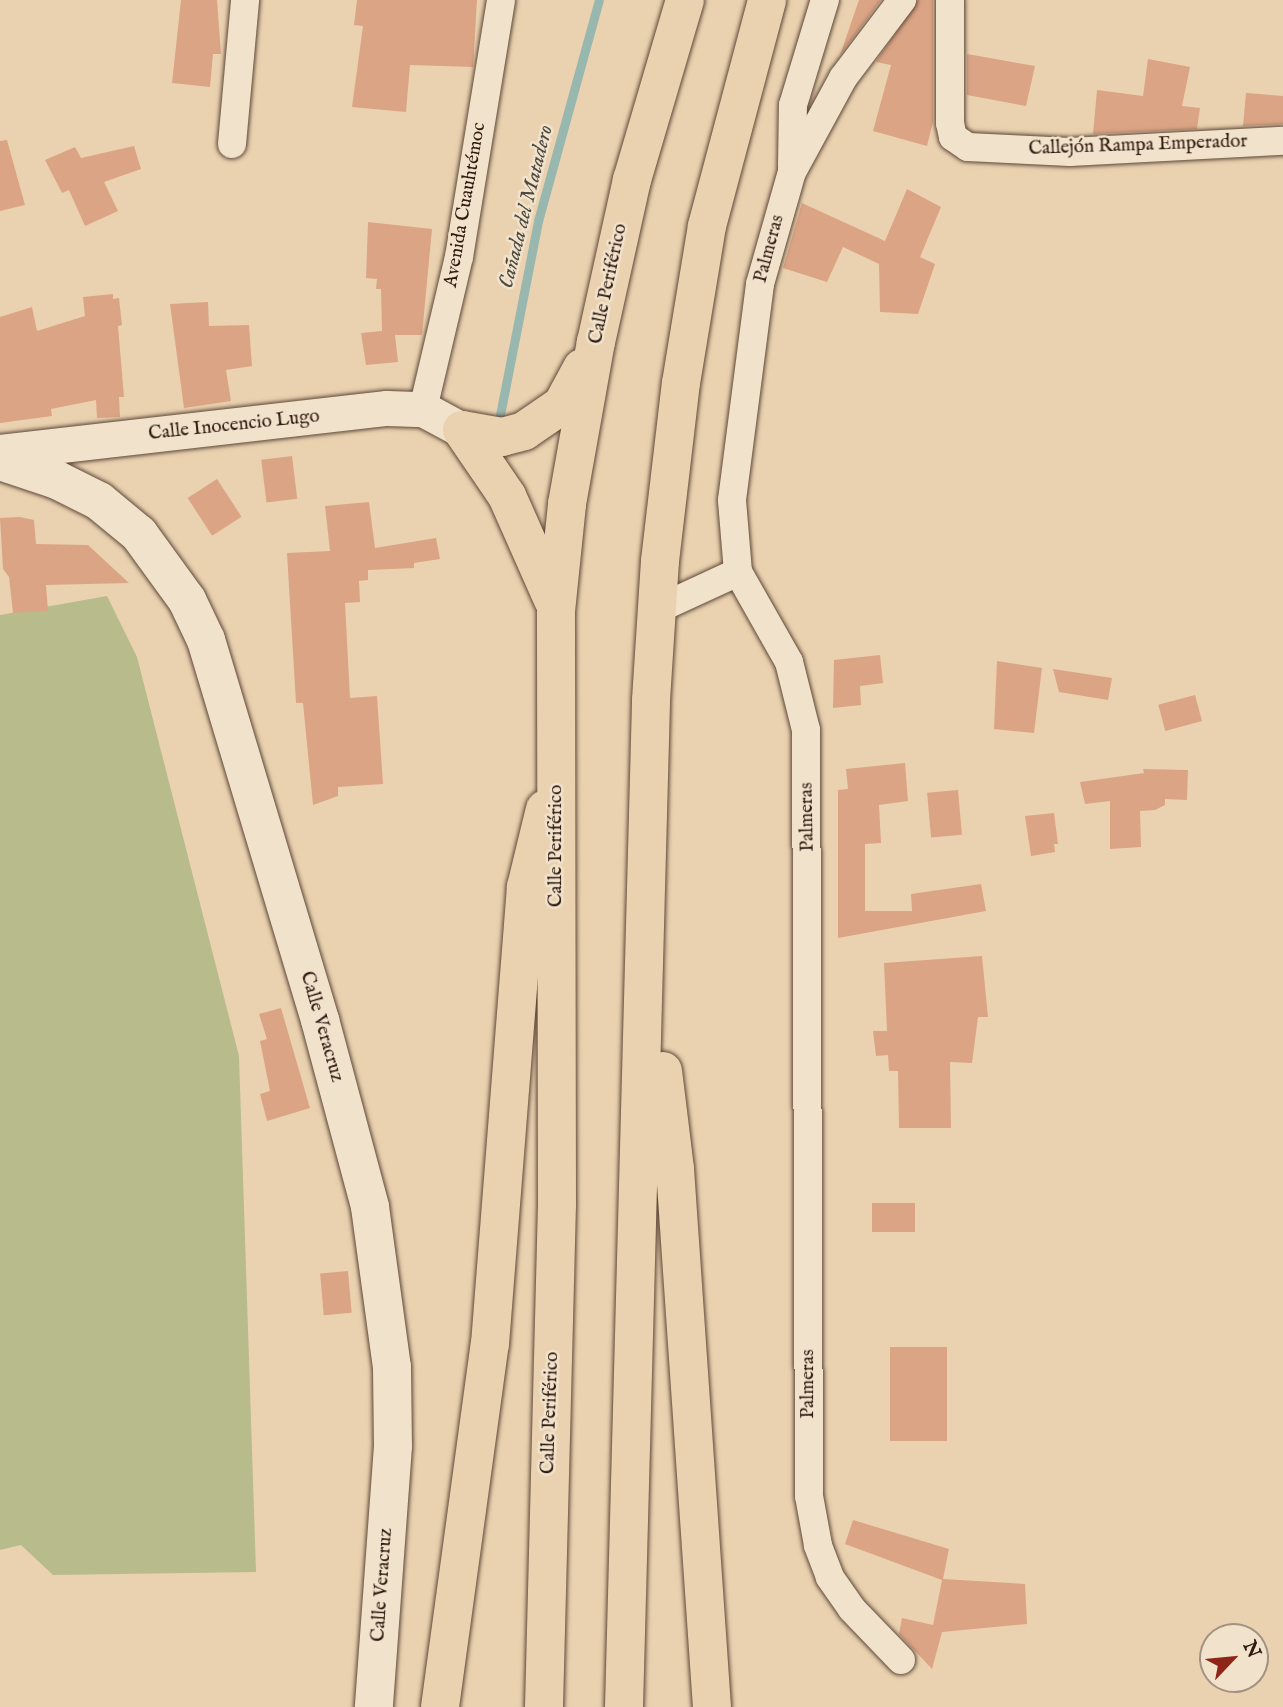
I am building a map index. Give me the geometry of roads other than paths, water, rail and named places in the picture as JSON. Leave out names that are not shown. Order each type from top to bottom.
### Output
[{"type":"highway","name":"Calle Periférico","points":[[544,1707],[557,1204],[556,611],[567,504],[596,342],[632,180],[685,0]]},
{"type":"highway","points":[[624,1707],[648,918],[651,700],[658,609],[681,383],[707,226],[767,0]]},
{"type":"highway","points":[[462,430],[502,437],[545,419],[562,405],[596,342]]},
{"type":"highway","points":[[462,430],[526,532],[556,611]]},
{"type":"highway","points":[[440,1707],[490,1344],[526,887],[537,833],[558,774]]},
{"type":"highway","points":[[648,918],[675,1169],[712,1707]]},
{"type":"main road","name":"Calle Veracruz","points":[[0,461],[57,480],[99,501],[139,534],[187,600],[206,640],[309,981],[370,1207],[392,1367],[393,1446],[374,1707]]},
{"type":"street","points":[[232,144],[245,0]]},
{"type":"street","name":"Avenida Cuauhtémoc","points":[[422,409],[459,257],[501,0]]},
{"type":"street","points":[[792,172],[793,105],[825,0]]},
{"type":"street","name":"Palmeras","points":[[901,1660],[852,1609],[830,1577],[818,1545],[809,1496],[806,730],[789,662],[738,572],[732,500],[760,284],[792,172],[843,78],[902,0]]},
{"type":"street","name":"Callejón Rampa Emperador","points":[[950,0],[953,137],[968,147],[1070,152],[1283,141]]},
{"type":"street","name":"Calle Inocencio Lugo","points":[[0,452],[387,408],[422,409],[462,430]]},
{"type":"street","points":[[658,609],[738,572]]},
{"type":"waterway","name":"Cañada del Matadero","points":[[498,425],[538,221],[599,0]]}]
